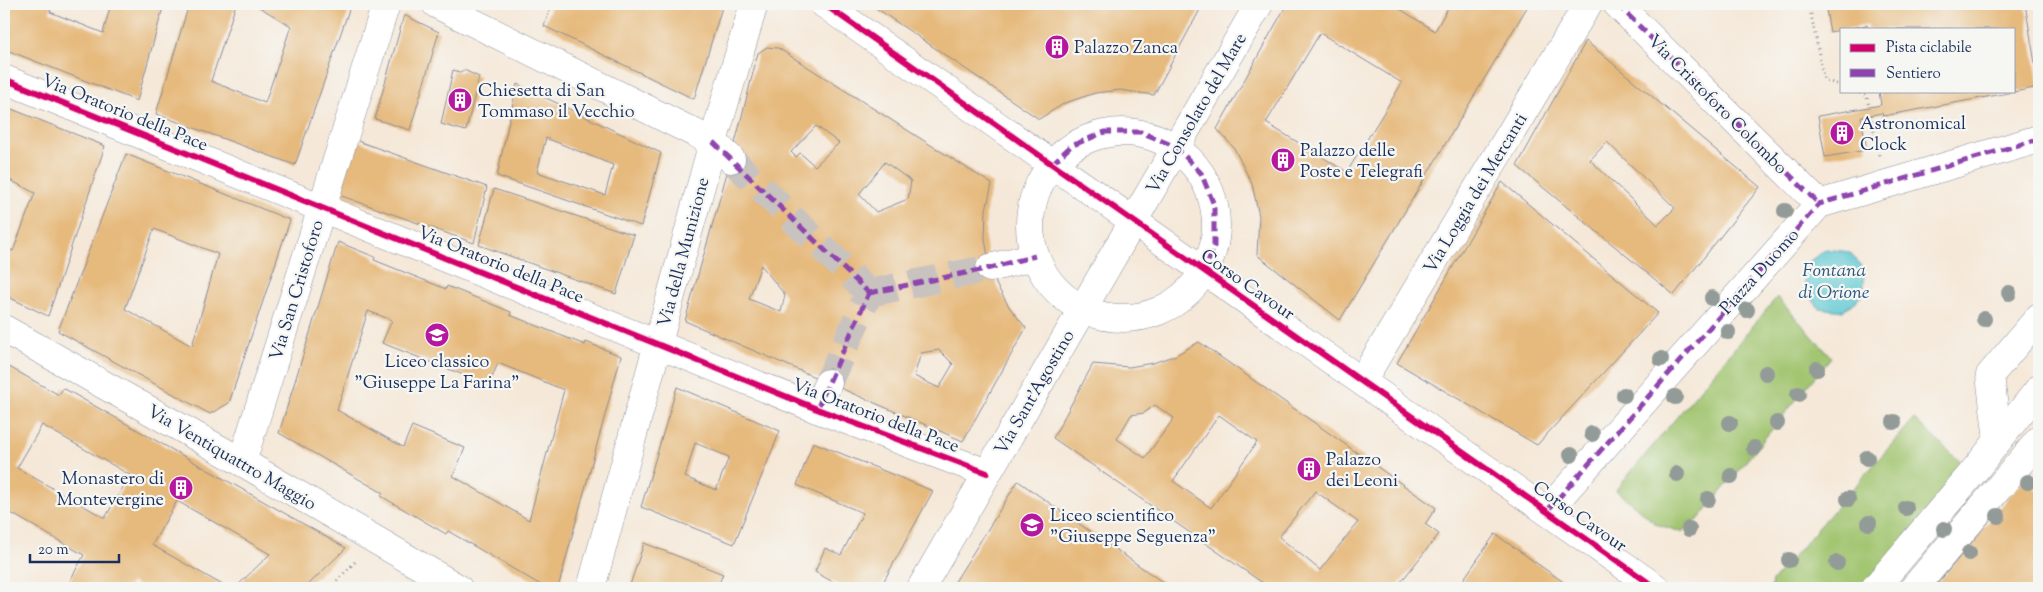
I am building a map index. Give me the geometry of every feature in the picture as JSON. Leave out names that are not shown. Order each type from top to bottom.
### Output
[{"type":"street","name":"Via San Cristoforo","points":[[242,462],[386,4]]},
{"type":"street","points":[[436,4],[722,150]]},
{"type":"street","name":"Via della Munizione","points":[[591,588],[658,343],[722,150],[754,4]]},
{"type":"street","name":"Corso Cavour","points":[[824,4],[1656,588]]},
{"type":"street","name":"Via Consolato del Mare","points":[[1134,222],[1259,4]]},
{"type":"street","name":"Via Loggia dei Mercanti","points":[[1362,381],[1588,4]]},
{"type":"street","name":"Via Cristoforo Colombo","points":[[1617,4],[1819,204]]},
{"type":"street","name":"Via Oratorio della Pace","points":[[4,80],[817,408],[988,474]]},
{"type":"street","points":[[1105,132],[1141,132],[1176,147],[1202,173],[1214,205],[1214,246],[1204,272],[1171,306],[1146,315],[1108,317],[1082,309],[1056,290],[1035,256],[1030,222],[1036,192],[1052,164],[1071,146],[1105,132]]},
{"type":"street","points":[[1819,204],[2039,139]]},
{"type":"street","name":"Piazza Duomo","points":[[1547,511],[1819,204]]},
{"type":"street","name":"Via Sant'Agostino","points":[[921,588],[1134,222]]},
{"type":"street","points":[[990,268],[1035,256]]},
{"type":"street","points":[[1998,440],[1990,375],[2039,317]]},
{"type":"street","name":"Via Ventiquattro Maggio","points":[[4,329],[242,462],[458,588]]},
{"type":"street","points":[[817,408],[828,383]]},
{"type":"street","points":[[1875,588],[2039,389]]},
{"type":"street","points":[[1914,588],[2039,440]]},
{"type":"path","points":[[1809,4],[1824,80],[1840,85]]},
{"type":"path","points":[[1857,92],[1867,96],[1869,107]]},
{"type":"path","points":[[1871,115],[1885,184]]},
{"type":"path","points":[[330,588],[377,541]]},
{"type":"green space","points":[[1777,297],[1831,357],[1698,520],[1681,532],[1656,524],[1616,490]]},
{"type":"green space","points":[[1914,419],[1967,468],[1866,588],[1771,588],[1772,581]]},
{"type":"green space","points":[[1963,495],[1969,501],[1896,588],[1885,588]]},
{"type":"water","name":"Fontana di Orione","points":[[1826,249],[1850,252],[1865,271],[1863,295],[1843,311],[1819,308],[1804,289],[1806,264]]},
{"type":"building","points":[[4,4],[52,4],[50,12],[103,33],[111,4],[164,4],[137,101],[4,49]]},
{"type":"building","points":[[189,4],[236,4],[211,81],[265,103],[291,26],[254,4],[351,4],[295,165],[156,114]]},
{"type":"building","points":[[552,4],[723,4],[694,99],[544,26]]},
{"type":"building","name":"Palazzo Zanca","points":[[870,4],[1203,4],[1154,95],[1120,90],[1095,93],[1065,103],[1039,119]]},
{"type":"building","name":"Palazzo delle Poste e Telegrafi","points":[[1287,4],[1392,4],[1435,31],[1450,4],[1529,4],[1340,320],[1257,255],[1259,216],[1252,184],[1234,148],[1217,129]],"holes":[[[1320,33],[1402,83],[1347,172],[1266,123]]]},
{"type":"building","points":[[1825,4],[2025,4],[2039,87],[2016,92],[2016,28],[1868,28],[1867,25],[1840,28],[1840,30],[1830,32]]},
{"type":"building","points":[[404,15],[439,32],[410,130],[375,119]]},
{"type":"building","points":[[1586,41],[1760,187],[1674,295],[1517,166]],"holes":[[[1607,142],[1675,208],[1658,225],[1590,160]]]},
{"type":"building","points":[[767,47],[778,48],[992,184],[986,210],[985,239],[990,268],[997,286],[1010,308],[1026,328],[963,441],[685,321],[731,159],[758,53]],"holes":[[[816,126],[839,143],[815,166],[800,153],[796,157],[791,152]],[[885,162],[911,181],[908,199],[876,212],[859,194]],[[761,265],[785,295],[781,312],[749,299]],[[939,350],[953,364],[939,388],[914,376],[921,353]]]},
{"type":"building","name":"Chiesetta di San Tommaso il Vecchio","points":[[453,70],[460,72],[464,70],[479,77],[466,131],[441,124]]},
{"type":"building","points":[[517,84],[661,153],[641,226],[497,176]],"holes":[[[546,138],[613,165],[605,195],[537,172]]]},
{"type":"building","points":[[1879,92],[2014,92],[1883,116],[1882,113],[1861,117],[1867,150],[1825,157],[1818,116],[1881,105]]},
{"type":"building","points":[[4,106],[105,146],[48,316],[4,295],[4,246],[13,251],[35,193],[4,177]]},
{"type":"building","points":[[352,139],[487,187],[474,243],[339,195]]},
{"type":"building","points":[[126,154],[290,220],[229,403],[210,414],[58,331]],"holes":[[[154,229],[218,254],[192,346],[125,309]]]},
{"type":"building","points":[[1502,182],[1658,313],[1537,445],[1397,363]]},
{"type":"building","points":[[494,189],[634,235],[616,294],[479,245]]},
{"type":"building","points":[[338,242],[375,257],[374,260],[446,289],[447,286],[511,312],[510,315],[585,345],[586,342],[621,356],[558,588],[546,588],[448,531],[446,534],[381,496],[383,493],[279,433]],"holes":[[[368,311],[392,320],[382,343],[489,385],[498,363],[564,390],[529,520],[453,476],[465,448],[412,426],[403,447],[337,410]]]},
{"type":"building","name":"Palazzo dei Leoni","points":[[1199,342],[1436,508],[1425,524],[1439,534],[1396,588],[1270,588],[1053,438],[1093,364],[1129,367],[1153,363],[1176,355]],"holes":[[[1155,405],[1174,418],[1145,458],[1117,439],[1131,415],[1144,413]],[[1219,415],[1257,442],[1211,508],[1173,481]],[[1315,491],[1358,522],[1320,570],[1279,537]]]},
{"type":"building","name":"Monastero di Montevergine","points":[[4,364],[59,395],[63,388],[346,548],[305,588],[235,588],[270,554],[177,501],[152,545],[228,588],[143,588],[131,582],[127,588],[66,588],[84,555],[4,509]],"holes":[[[42,425],[130,475],[105,518],[17,468]]]},
{"type":"building","points":[[677,387],[780,431],[734,544],[641,507]],"holes":[[[695,443],[729,457],[716,490],[685,477]]]},
{"type":"building","points":[[813,442],[933,491],[880,588],[844,588],[815,572],[825,548],[841,555],[863,513],[797,485]]},
{"type":"building","points":[[2024,479],[2039,492],[2039,588],[1934,588]]},
{"type":"building","points":[[1018,481],[1171,588],[951,588]]},
{"type":"building","points":[[1495,534],[1572,588],[1469,588],[1461,583]]},
{"type":"building","points":[[644,543],[723,574],[717,588],[629,588]]},
{"type":"tunnel","points":[[731,159],[869,293]]},
{"type":"tunnel","points":[[869,293],[990,268]]},
{"type":"tunnel","points":[[828,383],[869,293]]},
{"type":"marked path","points":[[1617,4],[1819,204]]},
{"type":"marked path","points":[[1052,164],[1071,146],[1105,132],[1141,132],[1176,147],[1201,173],[1214,205],[1214,246],[1204,272]]},
{"type":"marked path","points":[[1547,511],[1819,204],[2039,139]]},
{"type":"marked path","points":[[713,142],[869,293]]},
{"type":"marked path","points":[[869,293],[990,268],[1035,256]]},
{"type":"marked path","points":[[817,409],[869,293]]},
{"type":"cycle path","points":[[824,4],[1656,588]]},
{"type":"cycle path","points":[[4,79],[817,409],[987,473]]},
{"type":"place","name":"Palazzo Zanca","points":[[1057,47]]},
{"type":"place","name":"Chiesetta di San Tommaso il Vecchio","points":[[460,100]]},
{"type":"place","name":"Astronomical Clock","points":[[1842,133]]},
{"type":"place","name":"Palazzo delle Poste e Telegrafi","points":[[1283,160]]},
{"type":"place","name":"Liceo classico \"Giuseppe La Farina\"","points":[[437,335]]},
{"type":"place","name":"Palazzo dei Leoni","points":[[1309,469]]},
{"type":"place","name":"Monastero di Montevergine","points":[[181,488]]},
{"type":"place","name":"Liceo scientifico \"Giuseppe Seguenza\"","points":[[1032,525]]}]
